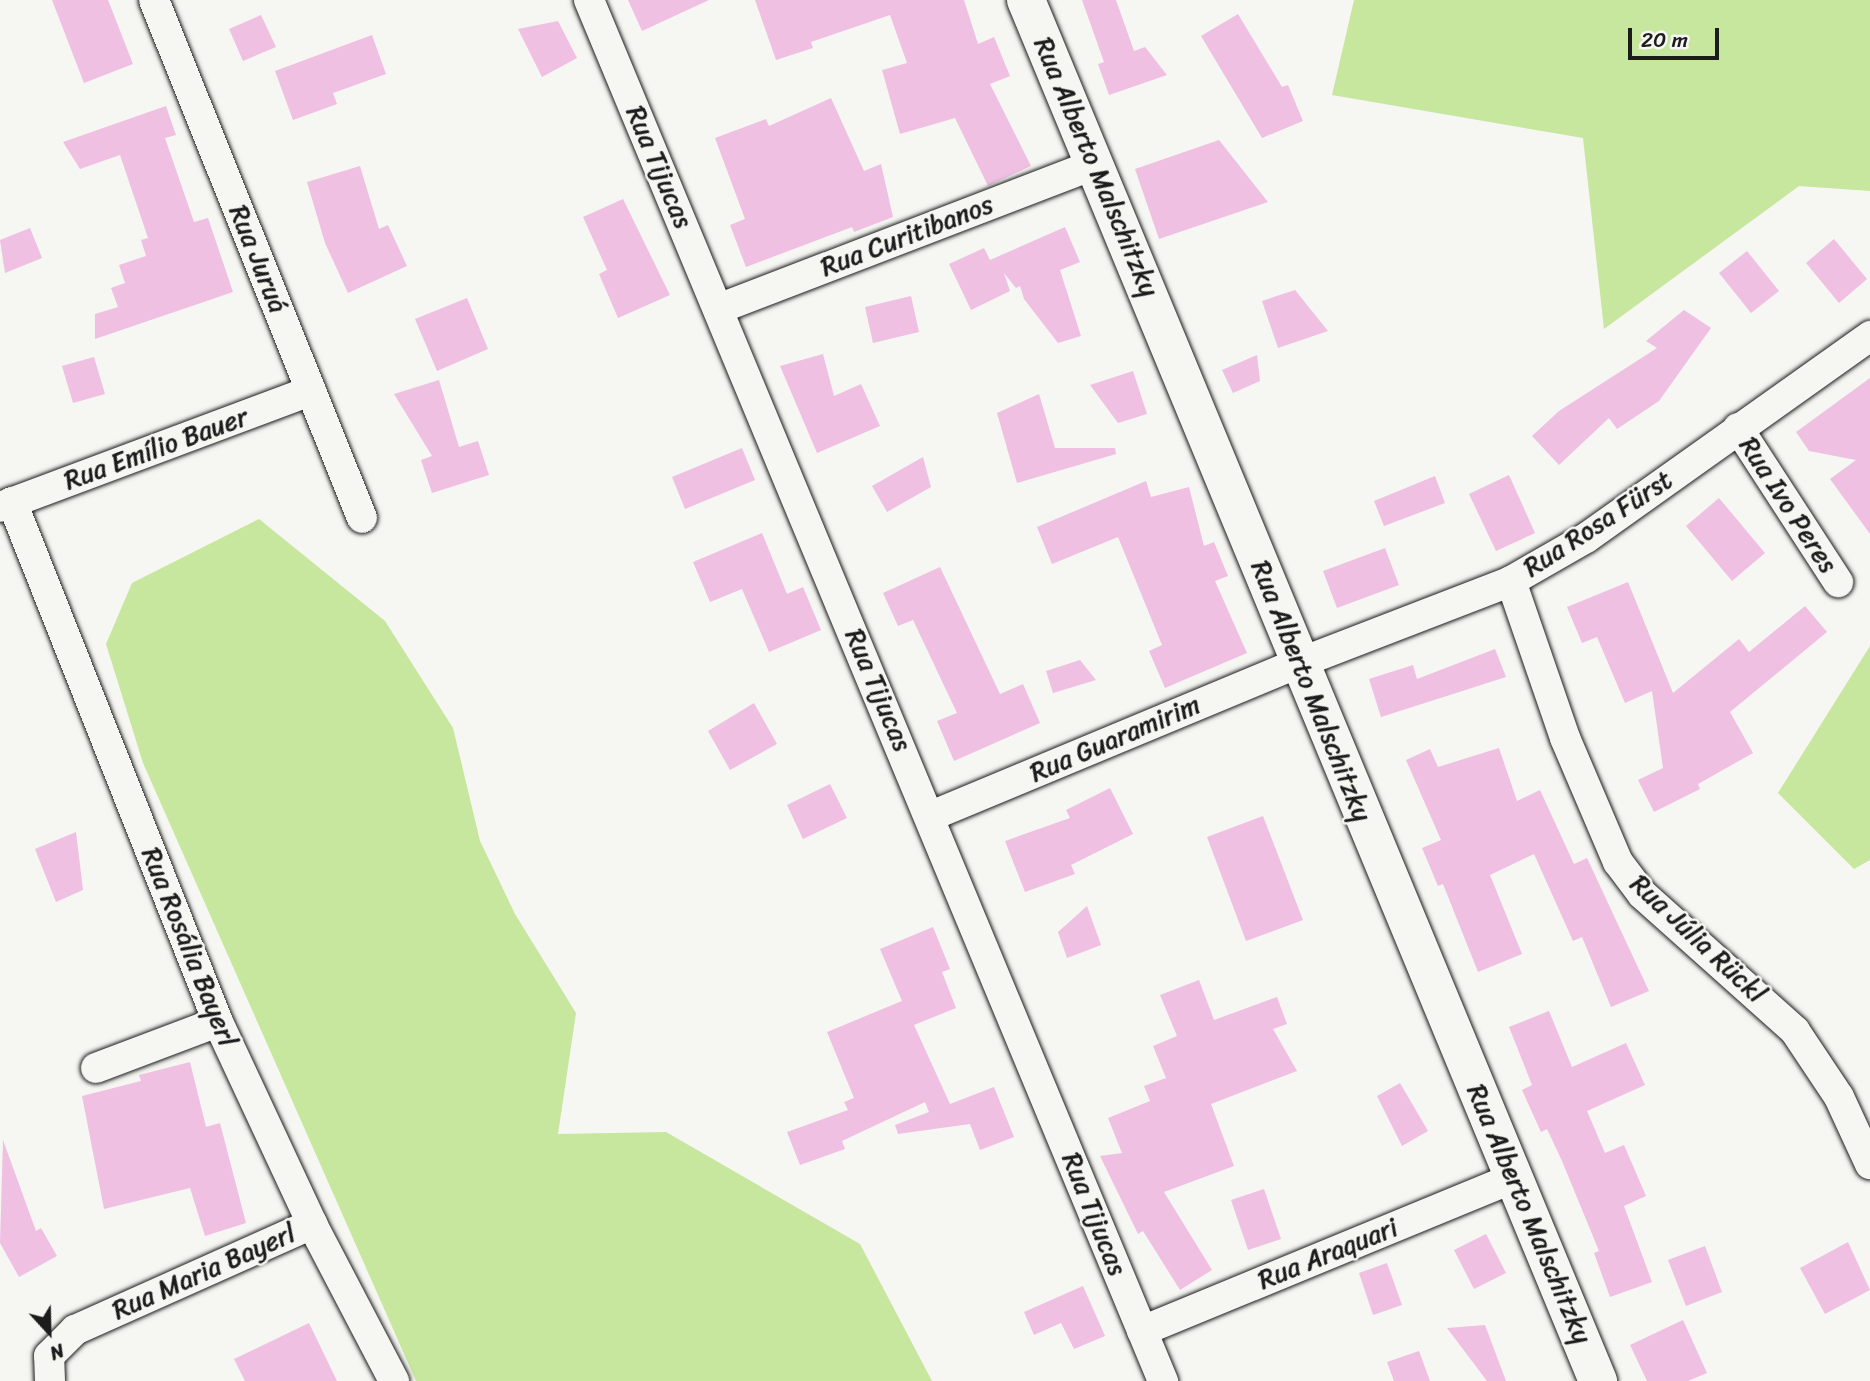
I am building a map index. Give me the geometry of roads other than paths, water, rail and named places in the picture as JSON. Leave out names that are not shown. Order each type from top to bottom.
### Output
[{"type":"street","name":"Rua Juruá","points":[[154,0],[362,518]]},
{"type":"street","name":"Rua Tijucas","points":[[589,0],[1163,1381]]},
{"type":"street","name":"Rua Alberto Malschitzky","points":[[1027,0],[1598,1381]]},
{"type":"street","name":"Rua Curitibanos","points":[[718,309],[1096,164]]},
{"type":"street","name":"Rua Rosa Fürst","points":[[1299,663],[1511,581],[1586,538],[1870,336]]},
{"type":"street","name":"Rua Emílio Bauer","points":[[6,504],[311,391]]},
{"type":"street","name":"Rua Ivo Peres","points":[[1738,428],[1838,582]]},
{"type":"street","name":"Rua Rosália Bayerl","points":[[6,504],[218,1022],[312,1224],[394,1381]]},
{"type":"street","name":"Rua Júlia Rückl","points":[[1511,581],[1565,738],[1618,862],[1642,894],[1795,1031],[1863,1122],[1870,1164]]},
{"type":"street","name":"Rua Guaramirim","points":[[930,816],[1299,663]]},
{"type":"street","points":[[96,1068],[218,1022]]},
{"type":"street","name":"Rua Araquari","points":[[1142,1331],[1514,1178]]},
{"type":"street","name":"Rua Maria Bayerl","points":[[50,1381],[49,1356],[75,1331],[312,1224]]}]
